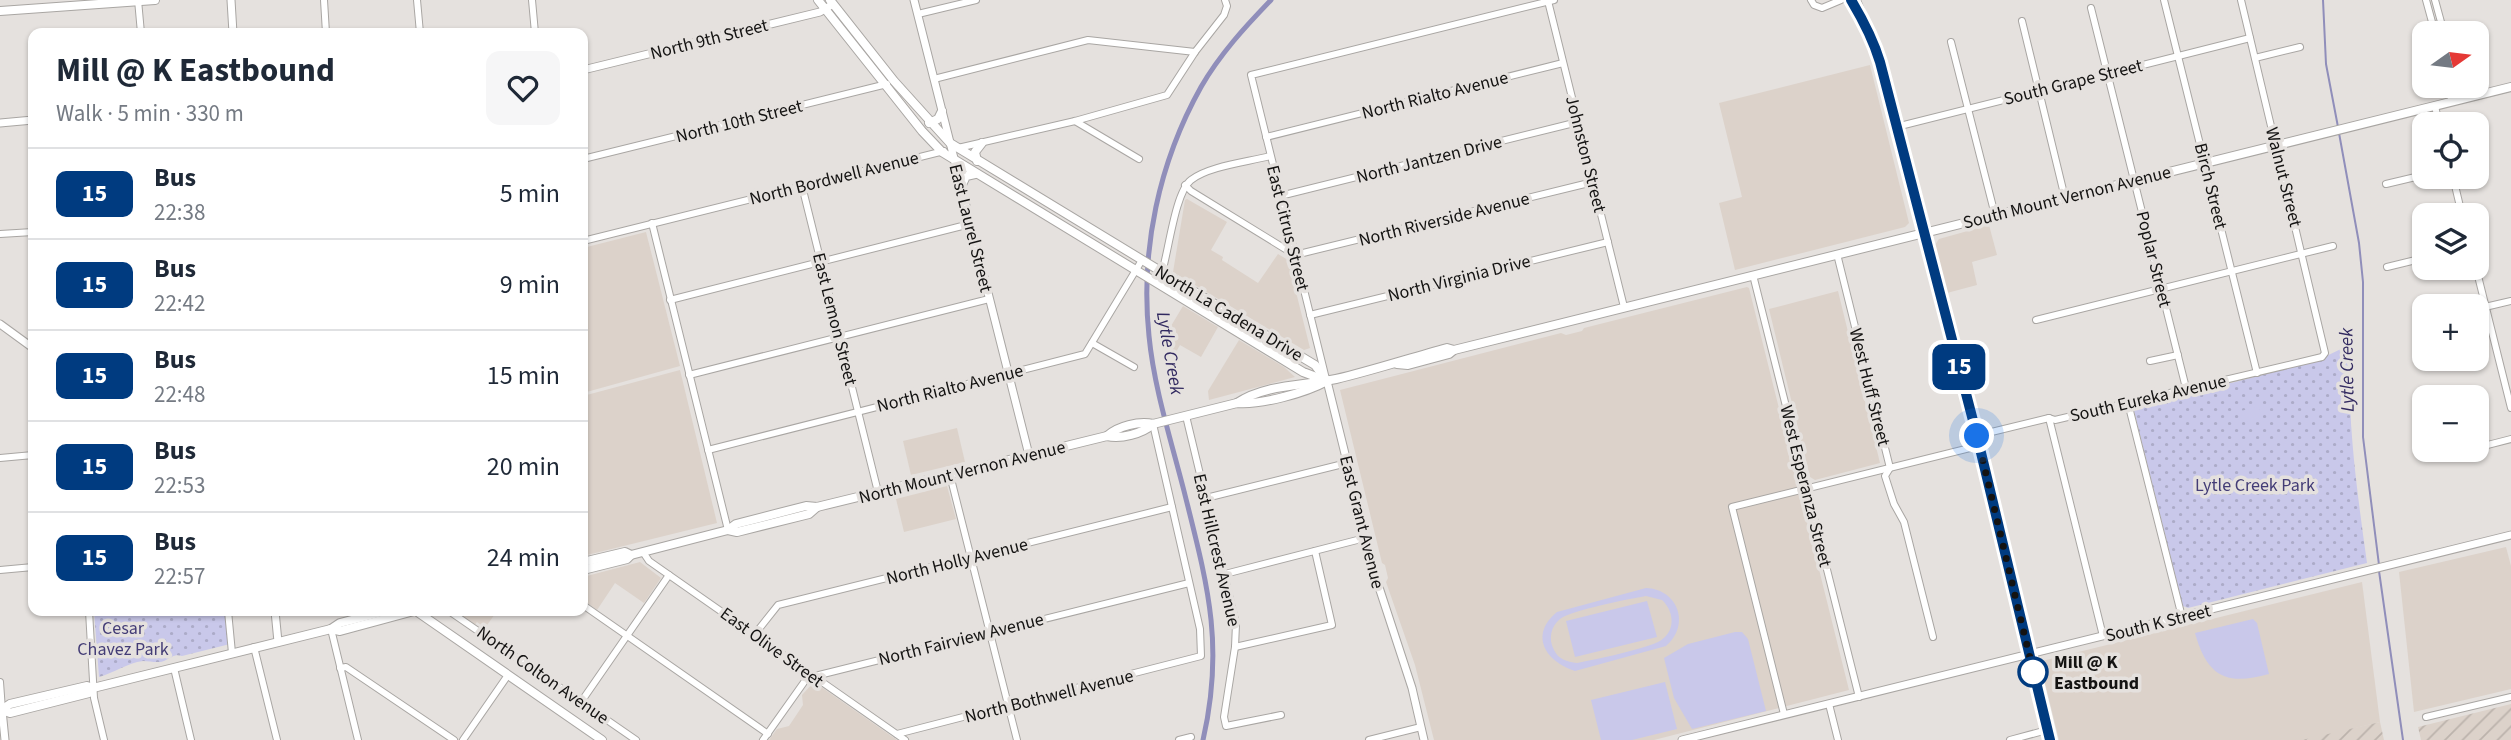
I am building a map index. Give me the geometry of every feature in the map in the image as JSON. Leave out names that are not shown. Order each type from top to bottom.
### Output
[{"type":"main road","points":[[0,11],[45,4],[155,0]]},
{"type":"main road","name":"North La Cadena Drive","points":[[818,0],[830,5],[890,83],[932,144],[950,148],[977,161],[1034,195],[1315,365],[1326,381]]},
{"type":"main road","points":[[1853,0],[1875,44],[1936,295],[2019,608],[2050,740]]},
{"type":"main road","name":"North La Cadena Drive","points":[[890,83],[950,148],[954,161],[1311,376],[1326,381]]},
{"type":"main road","name":"South Mount Vernon Avenue","points":[[1624,307],[2511,87]]},
{"type":"main road","points":[[929,123],[938,119],[942,111]]},
{"type":"main road","points":[[977,161],[975,152],[982,143]]},
{"type":"main road","points":[[961,187],[966,176],[976,174]]},
{"type":"main road","points":[[1028,205],[1034,195]]},
{"type":"main road","name":"North Mount Vernon Avenue","points":[[588,569],[627,559],[643,551],[728,530],[737,532],[808,514],[817,507],[1107,436],[1114,430],[1145,422],[1153,424],[1314,388],[1326,381],[1397,364],[1447,348],[1454,350],[1624,307]]},
{"type":"main road","points":[[1259,345],[1266,335]]},
{"type":"main road","points":[[1974,436],[1974,447],[2014,610],[2019,615]]},
{"type":"main road","name":"North Mount Vernon Avenue","points":[[588,561],[625,552],[631,555]]},
{"type":"main road","points":[[1,710],[10,713],[89,693],[93,688],[331,629],[340,623],[367,616]]},
{"type":"main road","points":[[331,629],[340,631],[396,616]]},
{"type":"main road","name":"North Colton Avenue","points":[[422,616],[602,740]]},
{"type":"street","points":[[231,0],[233,28]]},
{"type":"street","points":[[324,0],[326,28]]},
{"type":"street","points":[[417,0],[420,28]]},
{"type":"street","points":[[532,0],[535,28]]},
{"type":"street","name":"East Laurel Street","points":[[915,0],[950,148]]},
{"type":"street","points":[[918,15],[976,0]]},
{"type":"street","points":[[934,79],[1088,40],[1195,52],[1224,15],[1227,6],[1225,0]]},
{"type":"street","points":[[1811,0],[1814,5],[1822,8],[1841,0]]},
{"type":"street","name":"Birch Street","points":[[2164,0],[2256,373]]},
{"type":"street","name":"Walnut Street","points":[[2241,0],[2325,354]]},
{"type":"street","points":[[2426,0],[2431,21]]},
{"type":"street","points":[[2435,0],[2441,21]]},
{"type":"street","points":[[138,1],[141,28]]},
{"type":"street","name":"Johnston Street","points":[[1551,1],[1563,63],[1624,307]]},
{"type":"street","name":"East Citrus Street","points":[[1326,381],[1251,75],[1551,1]]},
{"type":"street","name":"North 9th Street","points":[[588,69],[830,5]]},
{"type":"street","name":"Poplar Street","points":[[2091,8],[2186,388]]},
{"type":"street","points":[[2022,22],[2065,198]]},
{"type":"street","name":"South Grape Street","points":[[1896,127],[2250,38]]},
{"type":"street","points":[[1951,42],[1995,215]]},
{"type":"street","points":[[2255,58],[2300,47]]},
{"type":"street","name":"North Bordwell Avenue","points":[[588,240],[950,148],[1075,121],[1167,95],[1195,52]]},
{"type":"street","name":"North Rialto Avenue","points":[[1266,136],[1563,63]]},
{"type":"street","name":"North 10th Street","points":[[588,158],[890,83]]},
{"type":"street","points":[[2435,106],[2437,112]]},
{"type":"street","points":[[0,122],[28,120]]},
{"type":"street","points":[[1075,121],[1139,159]]},
{"type":"street","name":"North Jantzen Drive","points":[[1280,196],[1578,122]]},
{"type":"street","points":[[1156,282],[1185,185],[1209,171],[1270,156]]},
{"type":"street","name":"East Laurel Street","points":[[954,161],[1029,455]]},
{"type":"street","points":[[2386,184],[2412,178]]},
{"type":"street","name":"North Riverside Avenue","points":[[1295,255],[1593,183]]},
{"type":"street","points":[[1185,185],[1295,255]]},
{"type":"street","name":"East Lemon Street","points":[[802,186],[878,492]]},
{"type":"street","points":[[652,223],[728,530]]},
{"type":"street","points":[[670,300],[970,223]]},
{"type":"street","points":[[0,234],[28,232]]},
{"type":"street","name":"North Virginia Drive","points":[[1310,315],[1608,242]]},
{"type":"street","points":[[2036,320],[2333,246]]},
{"type":"street","name":"West Huff Street","points":[[1837,254],[1890,468],[1885,476],[1886,484],[1904,522],[1933,637]]},
{"type":"street","name":"North Rialto Avenue","points":[[708,450],[1085,354],[1138,271],[1142,260]]},
{"type":"street","points":[[2387,267],[2412,261]]},
{"type":"street","name":"West Esperanza Street","points":[[1753,275],[1859,697]]},
{"type":"street","points":[[689,375],[989,299]]},
{"type":"street","points":[[2489,306],[2511,300]]},
{"type":"street","points":[[2489,323],[2511,408]]},
{"type":"street","points":[[0,324],[28,344]]},
{"type":"street","points":[[1092,343],[1134,367]]},
{"type":"street","points":[[1305,359],[1318,348]]},
{"type":"street","name":"South Eureka Avenue","points":[[1974,436],[2049,418],[2055,421],[2325,354]]},
{"type":"street","points":[[2150,361],[2178,355]]},
{"type":"street","name":"East Grant Avenue","points":[[1326,381],[1383,605],[1404,661],[1424,740]]},
{"type":"street","points":[[2128,403],[2182,617]]},
{"type":"street","name":"East Hillcrest Avenue","points":[[1186,416],[1236,624],[1224,717],[1226,726],[1281,715]]},
{"type":"street","points":[[2049,418],[2104,636]]},
{"type":"street","name":"East Hillcrest Avenue","points":[[1153,424],[1200,629],[1201,656]]},
{"type":"street","points":[[2489,445],[2511,439]]},
{"type":"street","points":[[1784,715],[1732,507],[1974,447]]},
{"type":"street","points":[[0,458],[28,456]]},
{"type":"street","points":[[1206,498],[1347,463]]},
{"type":"street","points":[[950,475],[1017,740]]},
{"type":"street","name":"North Holly Avenue","points":[[755,634],[778,605],[1172,507]]},
{"type":"street","name":"South K Street","points":[[1682,740],[2511,535]]},
{"type":"street","points":[[1225,574],[1365,538]]},
{"type":"street","name":"East Olive Street","points":[[643,551],[649,561],[905,740]]},
{"type":"street","points":[[1235,648],[1332,625],[1315,551]]},
{"type":"street","points":[[0,570],[28,567]]},
{"type":"street","points":[[581,702],[669,575]]},
{"type":"street","name":"North Fairview Avenue","points":[[814,676],[1189,583]]},
{"type":"street","points":[[588,609],[765,737],[807,678],[814,676]]},
{"type":"street","points":[[89,616],[93,688],[104,740]]},
{"type":"street","points":[[228,616],[232,653]]},
{"type":"street","points":[[275,616],[278,642]]},
{"type":"street","name":"North Colton Avenue","points":[[456,616],[636,740]]},
{"type":"street","points":[[331,629],[358,740]]},
{"type":"street","points":[[254,647],[277,740]]},
{"type":"street","name":"North Bothwell Avenue","points":[[897,734],[1201,656]]},
{"type":"street","points":[[340,668],[346,667],[454,740]]},
{"type":"street","points":[[174,668],[191,740]]},
{"type":"street","points":[[463,740],[508,675]]},
{"type":"street","points":[[0,682],[5,740]]},
{"type":"street","points":[[2426,717],[2511,697]]},
{"type":"street","points":[[1829,704],[1838,740]]},
{"type":"street","points":[[1369,740],[1421,727]]},
{"type":"street","points":[[2010,740],[2047,730]]},
{"type":"street","points":[[1179,740],[1191,737]]},
{"type":"shaded area","points":[[1870,65],[1909,223],[1905,227],[1735,270],[1719,203],[1742,197],[1719,103]]},
{"type":"shaded area","points":[[1187,199],[1227,222],[1211,250],[1258,283],[1278,254],[1288,260],[1310,348],[1304,350],[1173,272]]},
{"type":"shaded area","points":[[1989,225],[1997,255],[1972,262],[1977,285],[1947,293],[1935,245],[1939,239]]},
{"type":"shaded area","points":[[646,232],[680,366],[588,392],[588,247]]},
{"type":"shaded area","points":[[1747,287],[1849,690],[1654,740],[1434,740],[1415,665],[1386,582],[1388,578],[1385,565],[1382,563],[1340,390],[1561,333],[1566,335],[1582,331],[1584,328]]},
{"type":"shaded area","points":[[1838,291],[1880,463],[1815,480],[1810,477],[1769,309]]},
{"type":"shaded area","points":[[1183,306],[1218,327],[1201,357],[1180,345],[1176,352],[1170,350],[1168,331]]},
{"type":"shaded area","points":[[1239,340],[1284,367],[1295,377],[1209,400],[1208,391]]},
{"type":"shaded area","points":[[680,370],[717,523],[588,555],[588,395]]},
{"type":"shaded area","points":[[957,428],[965,462],[911,475],[903,441]]},
{"type":"shaded area","points":[[947,486],[956,519],[904,532],[896,499]]},
{"type":"shaded area","points":[[2506,547],[2511,566],[2511,689],[2414,712],[2399,572]]},
{"type":"shaded area","points":[[640,562],[661,578],[644,603],[615,583],[597,610],[588,604],[588,576]]},
{"type":"shaded area","points":[[2362,582],[2380,722],[2307,740],[2059,740],[2040,663],[2042,661]]},
{"type":"shaded area","points":[[460,616],[493,616],[485,628],[477,622],[474,626]]},
{"type":"shaded area","points":[[814,682],[897,740],[769,740],[777,729],[789,726],[803,705],[802,695]]},
{"type":"shaded area","points":[[2511,704],[2511,740],[2421,740],[2418,727]]},
{"type":"shaded area","points":[[2380,722],[2384,740],[2302,740]]},
{"type":"green space","name":"Lytle Creek Park","points":[[2343,348],[2350,348],[2351,429],[2367,563],[2188,608],[2183,606],[2134,411],[2137,407],[2314,362]]},
{"type":"green space","points":[[2259,407],[2262,418],[2243,422],[2240,411]]},
{"type":"green space","points":[[1646,588],[1657,590],[1673,601],[1679,619],[1674,638],[1666,646],[1575,671],[1556,661],[1545,647],[1544,630],[1557,612]],"holes":[[[1646,596],[1662,600],[1669,610],[1672,622],[1668,633],[1658,642],[1577,663],[1563,660],[1554,650],[1551,642],[1553,629],[1557,622],[1566,616],[1601,605]]]},
{"type":"green space","points":[[1647,601],[1657,637],[1575,657],[1566,621]]},
{"type":"green space","name":"Cesar Chavez Park","points":[[94,616],[231,616],[234,643],[175,656],[161,662],[137,662],[99,677]]},
{"type":"green space","points":[[2253,619],[2257,623],[2269,674],[2241,679],[2221,674],[2206,660],[2195,633]]},
{"type":"green space","points":[[1742,632],[1748,639],[1766,711],[1692,729],[1674,698],[1664,658],[1688,644]]},
{"type":"green space","points":[[1665,682],[1677,729],[1632,740],[1601,740],[1591,700]]},
{"type":"waterway","name":"Lytle Creek","points":[[1203,740],[1213,674],[1210,614],[1200,555],[1155,375],[1149,336],[1147,271],[1156,207],[1174,145],[1186,116],[1216,63],[1271,0]]},
{"type":"waterway","name":"Lytle Creek","points":[[2323,0],[2326,64],[2338,127]]},
{"type":"waterway","name":"Lytle Creek","points":[[2339,133],[2359,243],[2363,282],[2363,437],[2379,565]]},
{"type":"waterway","name":"Lytle Creek","points":[[2379,571],[2403,740]]},
{"type":"bus line","name":"15","points":[[1851,0],[1859,10],[1875,44],[1880,62],[1977,436],[2050,740]]},
{"type":"place","name":"Mill @ K Eastbound","points":[[2033,672]]},
{"type":"route","points":[[1977,436],[2034,675],[2033,672]]}]
